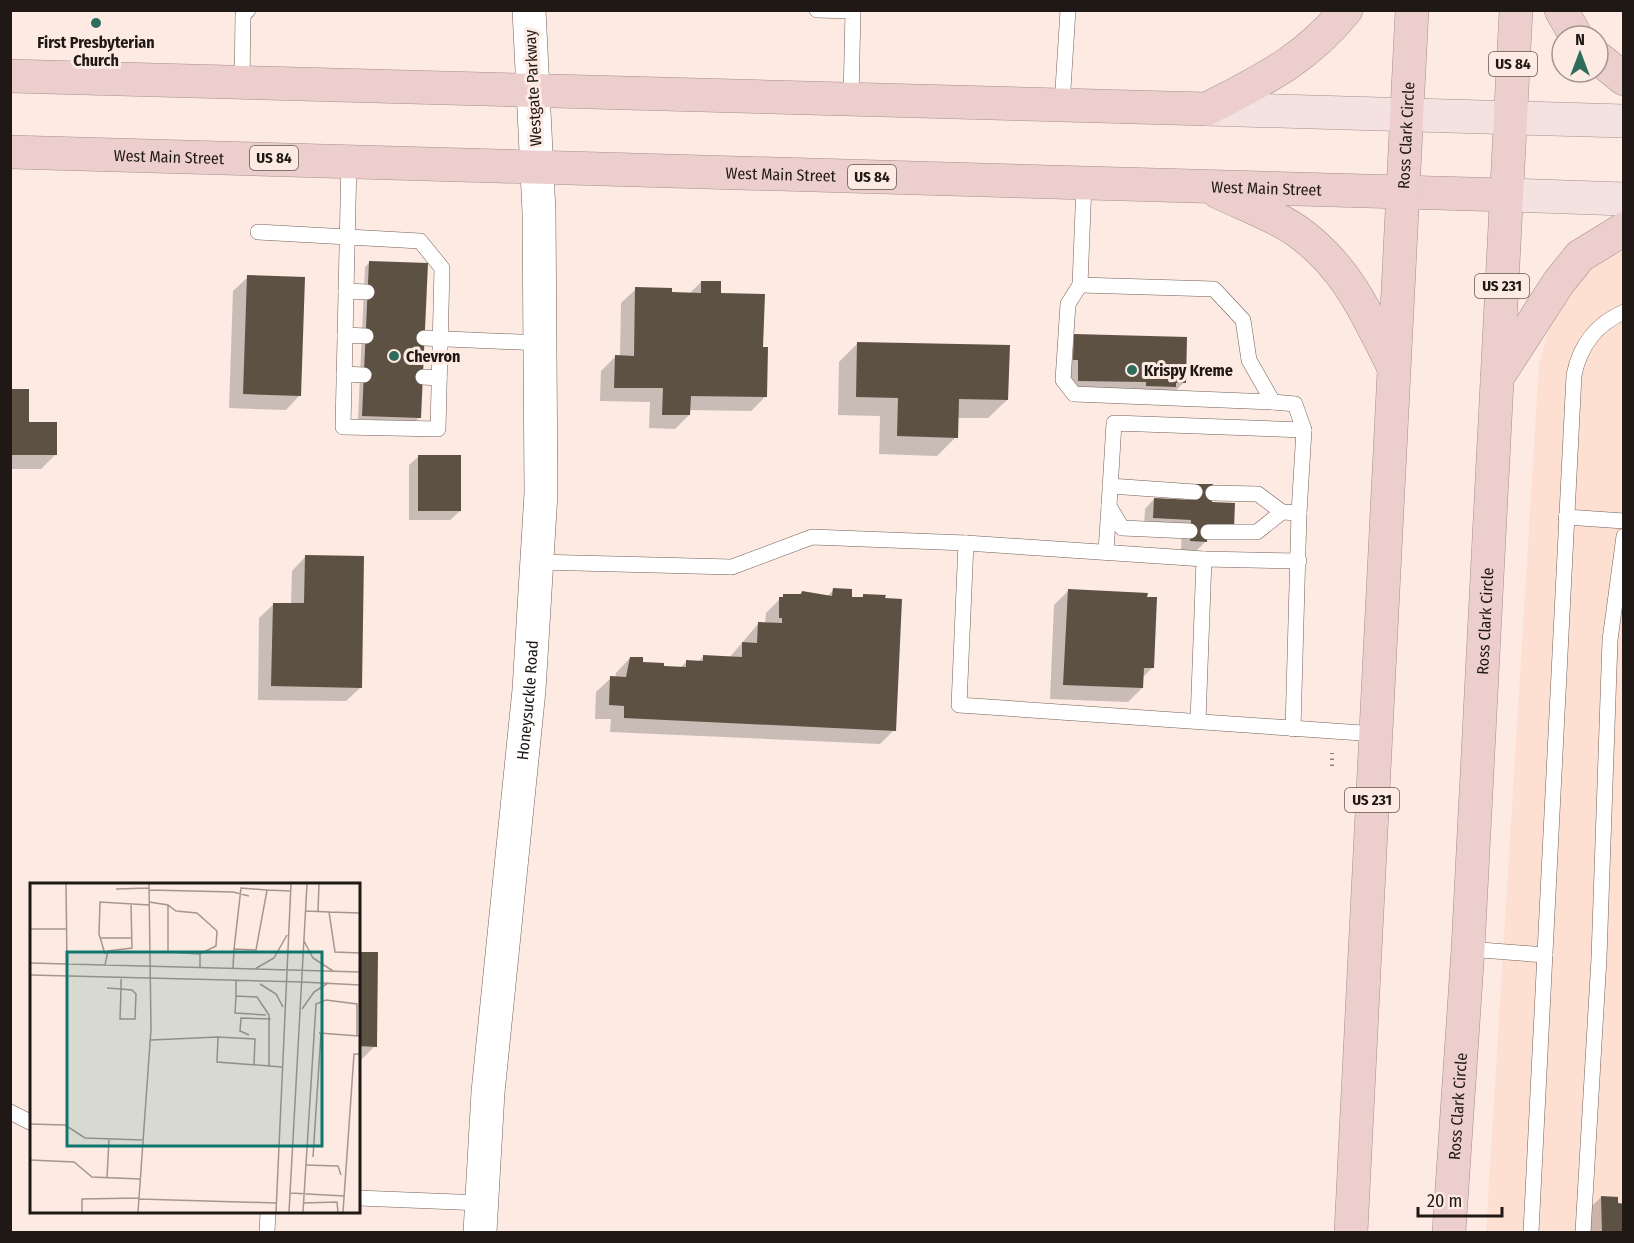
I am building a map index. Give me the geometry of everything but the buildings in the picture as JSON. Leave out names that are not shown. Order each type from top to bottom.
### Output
[{"type":"highway","points":[[10,76],[1207,109],[1290,64],[1325,37],[1346,10]]},
{"type":"highway","name":"Ross Clark Circle","points":[[1351,1233],[1412,10]]},
{"type":"highway","name":"Ross Clark Circle","points":[[1449,1233],[1468,949],[1515,10]]},
{"type":"highway","points":[[1561,10],[1569,24]]},
{"type":"highway","points":[[1610,68],[1623,79]]},
{"type":"highway","name":"West Main Street","points":[[10,152],[537,165],[1506,195]]},
{"type":"highway","points":[[1208,187],[1296,230],[1338,268],[1359,298],[1394,368]]},
{"type":"highway","points":[[1497,378],[1559,282],[1580,256],[1623,229]]},
{"type":"main road","name":"Westgate Parkway","points":[[529,10],[537,165]]},
{"type":"main road","points":[[1207,109],[1623,121]]},
{"type":"main road","name":"Honeysuckle Road","points":[[481,1218],[488,1092],[521,777],[541,493],[541,343],[537,165]]},
{"type":"main road","name":"West Main Street","points":[[1506,195],[1623,199]]},
{"type":"lane","points":[[817,10],[855,11],[852,99]]},
{"type":"lane","points":[[1062,105],[1068,10]]},
{"type":"lane","points":[[242,82],[243,12]]},
{"type":"lane","points":[[258,232],[348,237],[420,241],[442,268],[434,295],[432,338],[439,378],[438,429],[343,427],[348,237],[349,160]]},
{"type":"lane","points":[[1084,183],[1080,285],[1068,304],[1063,380],[1074,394],[1295,404],[1304,430],[1299,513],[1293,729]]},
{"type":"lane","points":[[1080,285],[1214,289],[1243,320],[1249,360],[1273,402]]},
{"type":"lane","points":[[346,291],[367,292]]},
{"type":"lane","points":[[1531,1233],[1570,428],[1577,360],[1592,334],[1603,323],[1623,312]]},
{"type":"lane","points":[[345,335],[366,336]]},
{"type":"lane","points":[[432,338],[541,343]]},
{"type":"lane","points":[[344,374],[364,375]]},
{"type":"lane","points":[[423,377],[439,378]]},
{"type":"lane","points":[[1106,551],[1114,423],[1304,430]]},
{"type":"lane","points":[[1110,486],[1195,492]]},
{"type":"lane","points":[[1213,493],[1258,494],[1282,512],[1299,513]]},
{"type":"lane","points":[[1109,506],[1122,528],[1190,531]]},
{"type":"lane","points":[[1208,532],[1257,532],[1282,512]]},
{"type":"lane","points":[[1566,517],[1623,521]]},
{"type":"lane","points":[[1583,1233],[1599,958],[1610,640],[1623,536]]},
{"type":"lane","points":[[537,562],[732,567],[812,537],[966,543],[1204,559],[1299,561]]},
{"type":"lane","points":[[966,543],[958,705],[1376,734]]},
{"type":"lane","points":[[1198,721],[1204,559]]},
{"type":"lane","points":[[1468,949],[1545,955]]},
{"type":"lane","points":[[10,1112],[30,1122]]},
{"type":"lane","points":[[360,1198],[481,1218]]},
{"type":"lane","points":[[267,1233],[268,1213]]},
{"type":"shaded area","points":[[1623,244],[1623,1232],[1486,1232],[1539,365],[1552,317],[1586,269]]},
{"type":"place","name":"First Presbyterian Church","points":[[96,23]]},
{"type":"place","name":"Chevron","points":[[394,356]]},
{"type":"place","name":"Krispy Kreme","points":[[1132,370]]}]
